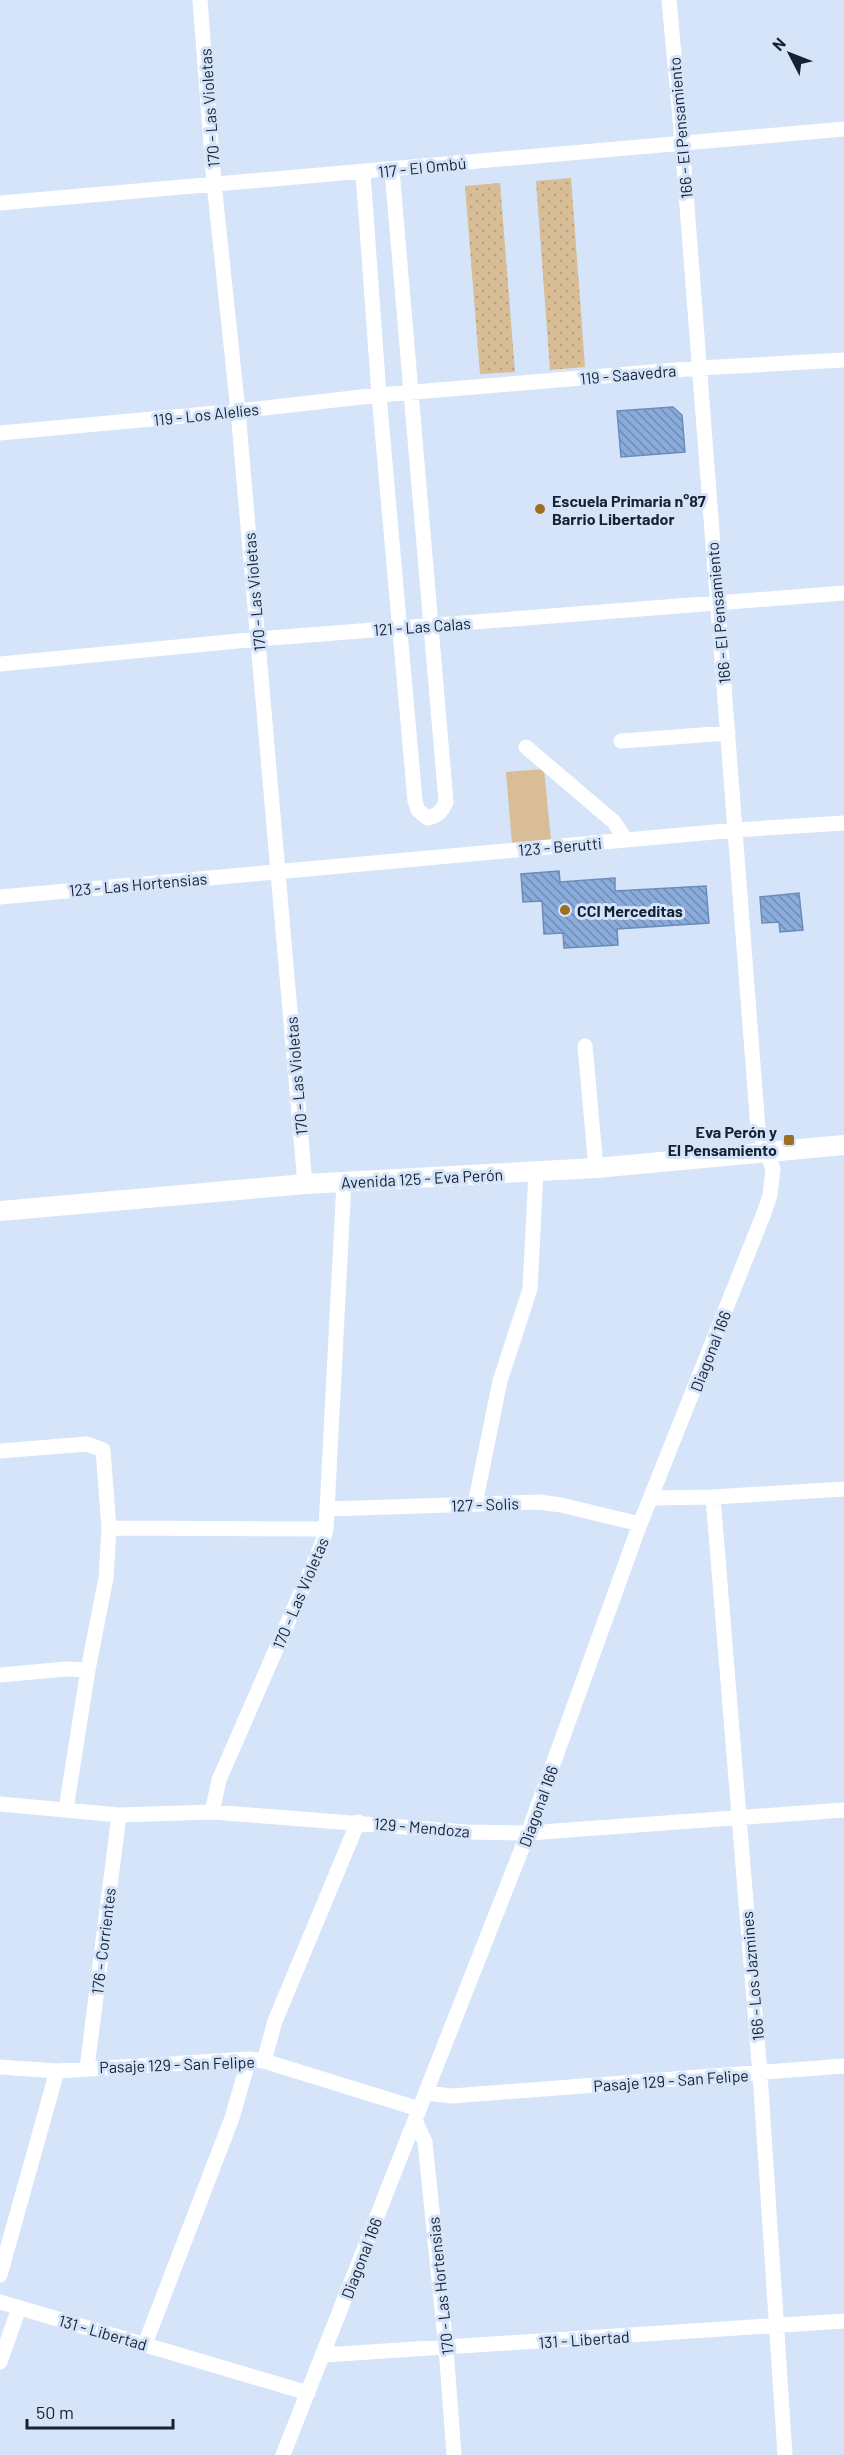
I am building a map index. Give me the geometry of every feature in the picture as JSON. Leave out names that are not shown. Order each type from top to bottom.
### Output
[{"type":"street","name":"170 - Las Violetas","points":[[200,0],[214,183],[238,411],[305,1184]]},
{"type":"street","name":"166 - El Pensamiento","points":[[669,0],[682,141],[758,1130],[767,1152]]},
{"type":"street","name":"117 - El Ombú","points":[[0,204],[214,183],[363,173],[682,141],[844,129]]},
{"type":"street","points":[[363,173],[379,395],[415,801],[417,810],[427,818],[435,817],[446,802],[392,170]]},
{"type":"street","name":"119 - Saavedra","points":[[412,393],[699,368],[844,360]]},
{"type":"street","name":"119 - Los Alelíes","points":[[0,433],[412,393]]},
{"type":"street","name":"121 - Las Calas","points":[[0,664],[400,627],[844,593]]},
{"type":"street","points":[[621,741],[728,733]]},
{"type":"street","points":[[526,747],[614,822],[626,840]]},
{"type":"street","name":"123 - Berutti","points":[[277,871],[844,823]]},
{"type":"street","name":"123 - Las Hortensias","points":[[0,897],[277,871]]},
{"type":"street","points":[[585,1046],[596,1168]]},
{"type":"street","name":"Avenida 125 - Eva Perón","points":[[0,1211],[305,1184],[596,1168],[844,1145]]},
{"type":"street","name":"Diagonal 166","points":[[284,2455],[528,1833],[640,1524],[764,1213],[770,1195],[773,1169],[767,1152]]},
{"type":"street","points":[[475,1504],[500,1381],[530,1289],[536,1172]]},
{"type":"street","name":"170 - Las Violetas","points":[[212,1812],[219,1780],[322,1544],[326,1529],[344,1182]]},
{"type":"street","points":[[0,1451],[87,1444],[103,1449],[109,1528],[106,1578],[88,1670],[66,1809]]},
{"type":"street","points":[[652,1498],[713,1497],[844,1489]]},
{"type":"street","name":"166 - Los Jazmines","points":[[713,1497],[760,2073],[785,2455]]},
{"type":"street","name":"127 - Solis","points":[[328,1509],[539,1502],[640,1524]]},
{"type":"street","points":[[109,1528],[326,1529]]},
{"type":"street","points":[[0,1676],[66,1669],[88,1670]]},
{"type":"street","name":"129 - Mendoza","points":[[0,1804],[119,1815],[212,1812],[465,1832],[528,1833],[844,1810]]},
{"type":"street","name":"176 - Corrientes","points":[[87,2068],[119,1815]]},
{"type":"street","points":[[145,2344],[232,2118],[358,1822]]},
{"type":"street","name":"Pasaje 129 - San Felipe","points":[[0,2067],[57,2071],[256,2060],[417,2115]]},
{"type":"street","name":"Pasaje 129 - San Felipe","points":[[426,2093],[452,2096],[844,2066]]},
{"type":"street","points":[[0,2276],[57,2071]]},
{"type":"street","name":"170 - Las Hortensias","points":[[417,2115],[425,2142],[446,2348],[454,2455]]},
{"type":"street","name":"131 - Libertad","points":[[0,2302],[308,2393]]},
{"type":"street","points":[[0,2362],[19,2308]]},
{"type":"street","name":"131 - Libertad","points":[[324,2355],[844,2321]]},
{"type":"shaded area","points":[[571,178],[585,367],[550,370],[536,181]]},
{"type":"shaded area","points":[[500,183],[515,372],[480,374],[465,186]]},
{"type":"shaded area","points":[[544,769],[551,840],[512,844],[506,772]]},
{"type":"building","points":[[673,407],[682,415],[685,452],[621,457],[617,411]]},
{"type":"building","name":"CCI Merceditas","points":[[559,871],[560,882],[615,878],[615,891],[706,886],[709,923],[617,929],[618,945],[564,948],[563,933],[544,934],[542,901],[523,902],[521,874]]},
{"type":"building","points":[[799,893],[803,930],[780,932],[779,922],[762,923],[760,897]]},
{"type":"place","name":"Escuela Primaria n°87 Barrio Libertador","points":[[540,509]]},
{"type":"place","name":"CCI Merceditas","points":[[565,910]]},
{"type":"place","name":"Eva Perón y El Pensamiento","points":[[789,1140]]}]
